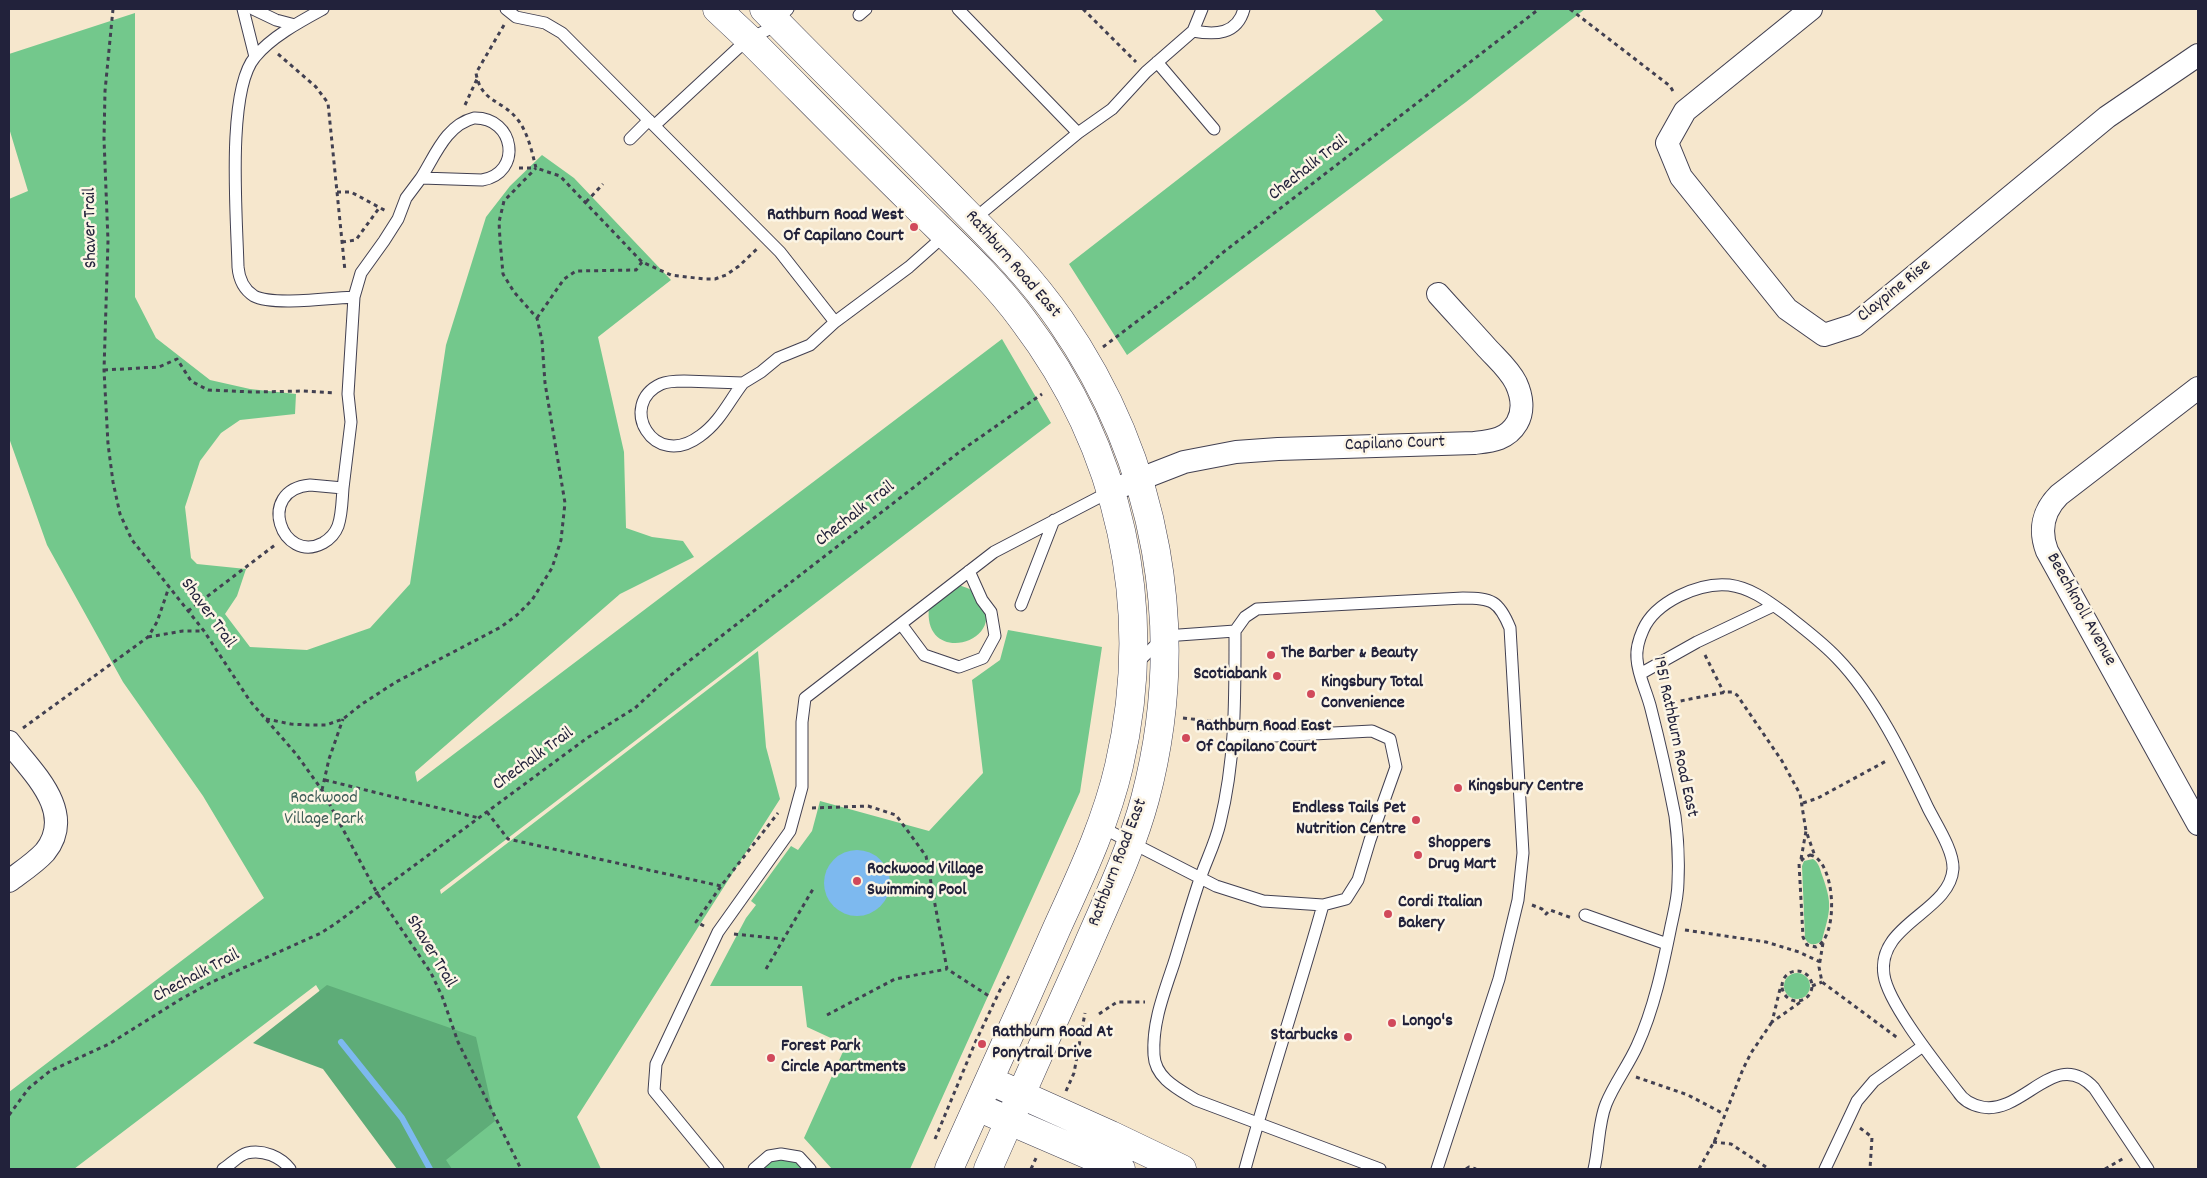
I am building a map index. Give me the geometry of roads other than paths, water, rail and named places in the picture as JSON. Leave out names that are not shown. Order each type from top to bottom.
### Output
[{"type":"street","name":"Rathburn Road East","points":[[716,9],[749,39],[945,235],[1021,317],[1054,364],[1080,410],[1112,490],[1122,530],[1130,587],[1132,668],[1120,765],[1101,827],[949,1169]]},
{"type":"street","name":"Claypine Rise","points":[[1811,9],[1684,111],[1666,143],[1681,177],[1787,309],[1824,335],[1855,325],[2107,117],[2198,55]]},
{"type":"street","name":"Rathburn Road East","points":[[776,13],[974,220],[1032,284],[1059,318],[1102,387],[1139,479],[1156,553],[1165,636],[1161,715],[1153,764],[1131,842],[988,1169]]},
{"type":"street","name":"Capilano Court","points":[[1112,490],[1184,462],[1236,452],[1474,443],[1491,442],[1504,437],[1514,427],[1520,415],[1522,401],[1516,382],[1504,366],[1438,294]]},
{"type":"street","name":"Beechknoll Avenue","points":[[2198,388],[2059,495],[2048,508],[2042,529],[2047,551],[2198,824]]},
{"type":"street","points":[[9,881],[46,850],[54,833],[56,820],[54,807],[49,795],[12,738]]},
{"type":"street","points":[[989,1081],[1182,1169]]},
{"type":"street","points":[[977,1107],[1121,1169]]},
{"type":"lane","points":[[243,9],[255,57]]},
{"type":"lane","points":[[253,9],[276,20],[295,25]]},
{"type":"lane","points":[[323,9],[295,25],[269,45],[255,57],[247,70],[238,106],[235,148],[238,267],[241,281],[249,292],[268,300],[350,297]]},
{"type":"lane","points":[[958,9],[1078,133]]},
{"type":"lane","points":[[974,220],[1078,133],[1112,109],[1146,72],[1193,31],[1202,9]]},
{"type":"lane","points":[[1193,31],[1209,34],[1225,31],[1238,22],[1244,9]]},
{"type":"lane","points":[[509,11],[523,19],[545,23],[562,33],[780,252],[835,322]]},
{"type":"lane","points":[[630,139],[652,123],[749,39],[767,30],[776,13]]},
{"type":"lane","points":[[1157,62],[1214,130]]},
{"type":"lane","points":[[343,488],[310,485],[292,490],[283,500],[279,512],[280,524],[286,536],[296,544],[308,547],[320,545],[331,538],[338,526],[343,488],[351,422],[348,394],[350,297],[362,273],[384,241],[406,198],[453,128],[468,120],[485,118],[496,123],[504,131],[509,153],[502,169],[495,175],[482,180],[420,178]]},
{"type":"lane","points":[[743,382],[684,381],[659,385],[650,392],[644,402],[641,414],[643,425],[648,435],[657,442],[668,446],[685,445],[712,426],[725,411],[743,382],[761,372],[778,358],[810,345],[835,322],[909,267],[945,235]]},
{"type":"lane","points":[[718,1169],[654,1091],[656,1064],[718,932],[790,831],[802,787],[802,722],[805,698],[994,552],[1112,490]]},
{"type":"lane","points":[[1021,605],[1054,520]]},
{"type":"lane","points":[[901,624],[924,655],[959,667],[983,658],[995,636],[991,612],[982,600],[969,571]]},
{"type":"lane","name":"1951 Rathburn Road East","points":[[1594,1169],[1605,1106],[1644,1031],[1667,944],[1678,886],[1675,819],[1650,707],[1640,674],[1637,659],[1638,644],[1650,616],[1675,598],[1704,587],[1728,585],[1752,592],[1774,606],[1816,638],[1840,660],[1866,696],[1901,753],[1953,861],[1953,874],[1948,886],[1891,941],[1883,963],[1887,987],[1923,1046],[1959,1096],[1982,1107],[1990,1108],[2007,1105],[2058,1075],[2068,1074],[2087,1080],[2148,1169]]},
{"type":"lane","points":[[1380,1169],[1196,1100],[1171,1085],[1157,1070],[1154,1056],[1155,1027],[1160,1002],[1220,824],[1234,738],[1235,631],[1245,617],[1257,609],[1484,598],[1496,605],[1506,617],[1510,628],[1523,853],[1518,900],[1499,978],[1437,1169]]},
{"type":"lane","points":[[1640,674],[1697,642],[1774,606]]},
{"type":"lane","points":[[1132,668],[1165,636],[1235,631]]},
{"type":"lane","points":[[1101,827],[1201,876],[1216,886],[1263,901],[1323,905],[1346,899],[1358,880],[1370,838],[1396,767],[1390,739],[1372,731],[1234,738]]},
{"type":"lane","points":[[1245,1169],[1257,1122],[1263,1110],[1274,1064],[1323,905]]},
{"type":"lane","points":[[1586,916],[1667,944]]},
{"type":"lane","points":[[1825,1169],[1857,1101],[1874,1081],[1923,1046]]},
{"type":"lane","points":[[223,1169],[246,1153],[258,1153],[278,1157],[290,1169]]},
{"type":"lane","points":[[754,1169],[769,1156],[781,1154],[799,1157],[810,1169]]},
{"type":"water","name":"Rockwood Village Swimming Pool","points":[[857,850],[870,852],[885,865],[888,870],[890,883],[888,896],[875,911],[870,914],[857,916],[844,914],[829,901],[826,896],[824,883],[826,870],[839,855],[844,852]]},
{"type":"waterway","points":[[341,1042],[402,1118],[430,1169]]},
{"type":"place","name":"Rathburn Road West Of Capilano Court","points":[[914,227]]},
{"type":"place","name":"The Barber & Beauty","points":[[1271,655]]},
{"type":"place","name":"Scotiabank","points":[[1277,676]]},
{"type":"place","name":"Kingsbury Total Convenience","points":[[1311,694]]},
{"type":"place","name":"Rathburn Road East Of Capilano Court","points":[[1186,738]]},
{"type":"place","name":"Kingsbury Centre","points":[[1458,788]]},
{"type":"place","name":"Endless Tails Pet Nutrition Centre","points":[[1416,820]]},
{"type":"place","name":"Shoppers Drug Mart","points":[[1418,855]]},
{"type":"place","name":"Rockwood Village Swimming Pool","points":[[857,881]]},
{"type":"place","name":"Cordi Italian Bakery","points":[[1388,914]]},
{"type":"place","name":"Longo's","points":[[1392,1023]]},
{"type":"place","name":"Starbucks","points":[[1348,1037]]},
{"type":"place","name":"Rathburn Road At Ponytrail Drive","points":[[982,1044]]},
{"type":"place","name":"Forest Park Circle Apartments","points":[[771,1058]]},
{"type":"park label","name":"Rockwood Village Park","points":[[324,810]]}]
